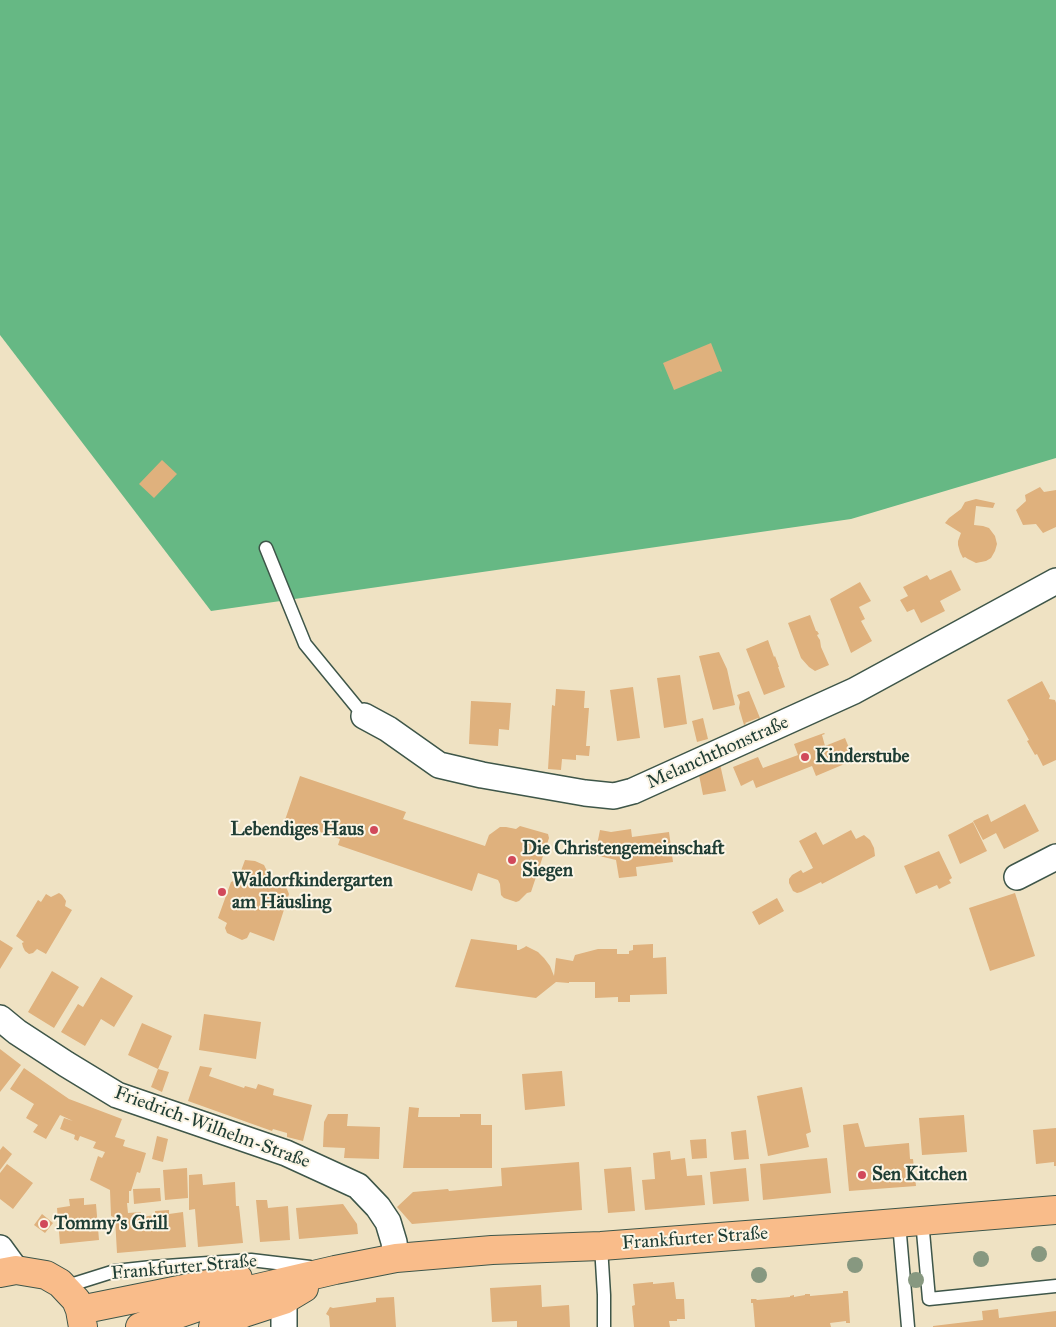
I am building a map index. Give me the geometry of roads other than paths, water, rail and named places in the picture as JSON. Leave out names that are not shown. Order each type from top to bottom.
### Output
[{"type":"main road","name":"Frankfurter Straße","points":[[140,1327],[244,1291],[396,1258],[492,1250],[601,1246],[1056,1210]]},
{"type":"main road","name":"Frankfurter Straße","points":[[81,1318],[251,1276],[335,1270]]},
{"type":"main road","points":[[215,1326],[244,1313],[284,1300],[335,1270]]},
{"type":"main road","points":[[8,1271],[46,1275],[64,1287],[76,1300],[81,1318]]},
{"type":"street","name":"Melanchthonstraße","points":[[364,716],[388,729],[439,765],[482,775],[614,796],[633,792],[854,691],[1056,580]]},
{"type":"street","points":[[1017,877],[1056,857]]},
{"type":"street","name":"Friedrich-Wilhelm-Straße","points":[[0,1018],[17,1032],[66,1064],[118,1095],[286,1152],[358,1186],[378,1207],[388,1222],[394,1242],[396,1258]]},
{"type":"street","points":[[0,1248],[8,1271]]},
{"type":"street","points":[[284,1300],[284,1327]]},
{"type":"lane","points":[[266,548],[305,644],[364,716]]},
{"type":"lane","points":[[910,1222],[929,1299],[1056,1286]]},
{"type":"lane","points":[[908,1327],[910,1222]]},
{"type":"lane","points":[[601,1246],[604,1327]]},
{"type":"lane","name":"Frankfurter Straße","points":[[64,1287],[115,1271],[251,1260],[335,1270]]},
{"type":"place","name":"Kinderstube","points":[[805,757]]},
{"type":"place","name":"Lebendiges Haus","points":[[374,830]]},
{"type":"place","name":"Die Christengemeinschaft Siegen","points":[[512,860]]},
{"type":"place","name":"Waldorfkindergarten am Häusling","points":[[222,892]]},
{"type":"place","name":"Sen Kitchen","points":[[862,1175]]},
{"type":"place","name":"Tommy's Grill","points":[[44,1224]]}]
